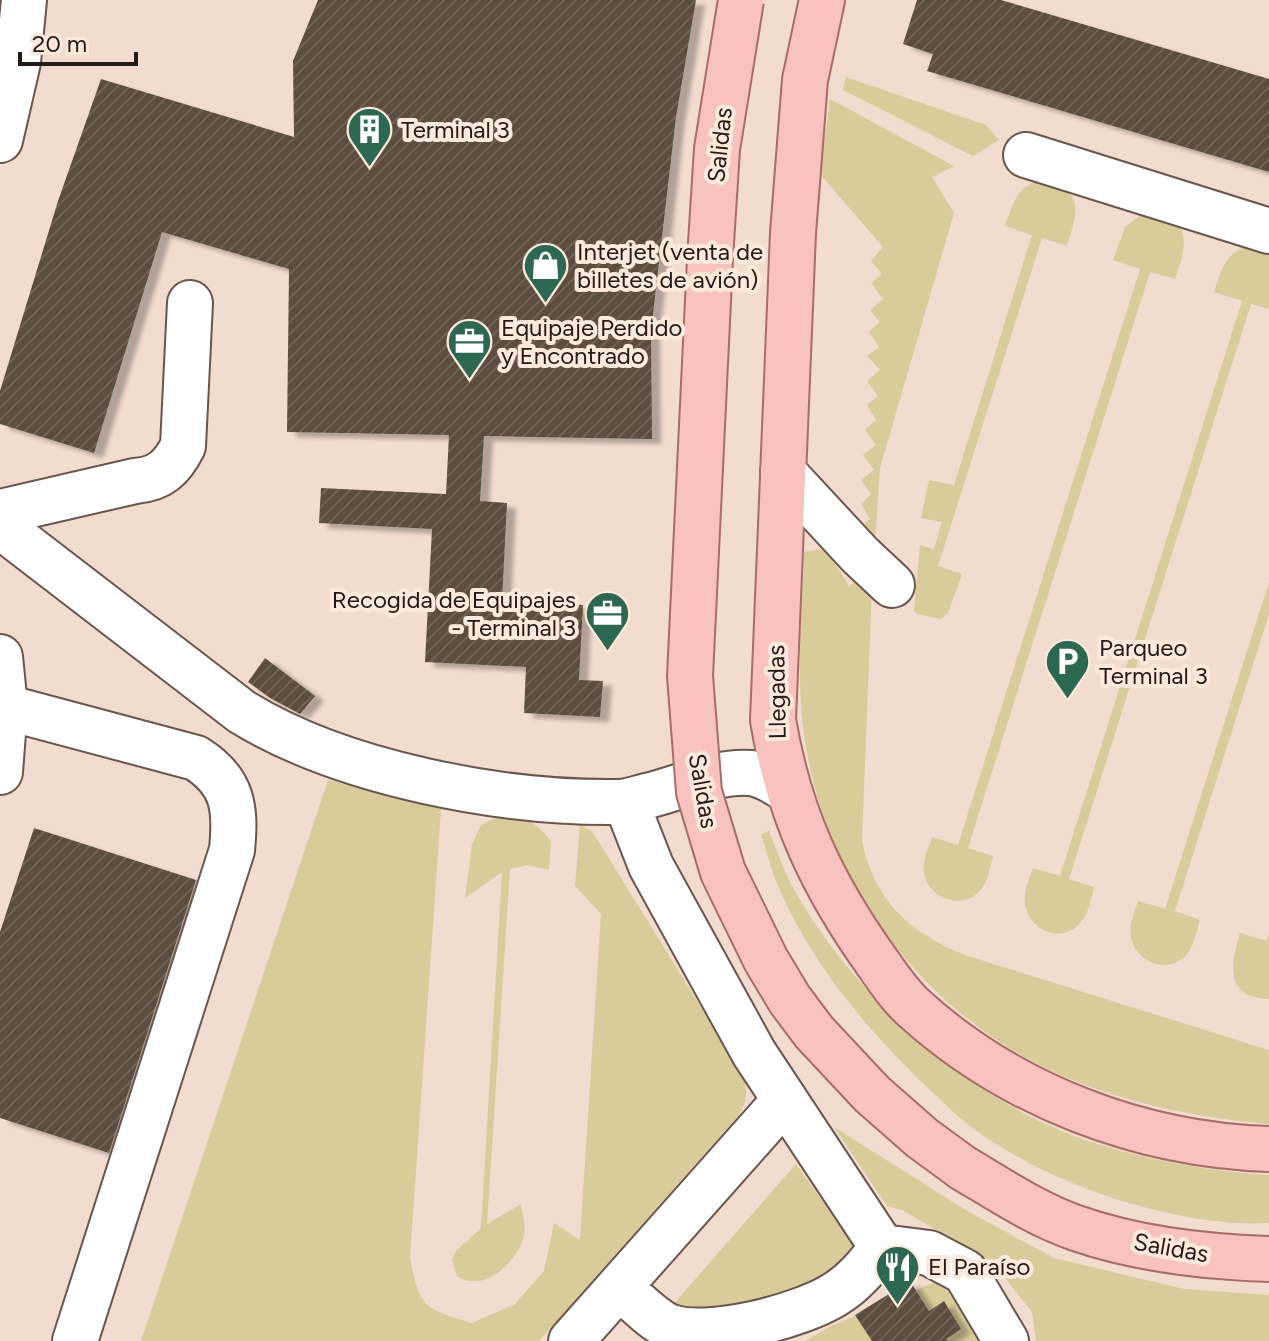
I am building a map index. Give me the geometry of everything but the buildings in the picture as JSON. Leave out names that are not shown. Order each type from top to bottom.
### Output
[{"type":"main road","name":"Salidas","points":[[741,0],[717,149],[690,676],[699,792],[723,872],[766,960],[814,1032],[872,1094],[922,1138],[963,1168],[1017,1201],[1077,1228],[1151,1246],[1219,1257],[1269,1259]]},
{"type":"main road","name":"Llegadas","points":[[822,0],[805,80],[794,218],[773,720],[780,764],[811,854],[843,914],[890,982],[914,1009],[997,1071],[1041,1094],[1133,1129],[1216,1144],[1269,1149]]},
{"type":"lane","points":[[0,140],[18,62],[24,0]]},
{"type":"lane","points":[[1026,155],[1269,231]]},
{"type":"lane","points":[[0,512],[150,480],[175,463],[183,446],[190,303]]},
{"type":"lane","points":[[783,472],[892,585]]},
{"type":"lane","points":[[0,526],[242,712],[268,728],[336,756],[455,788],[566,800],[626,802],[727,774],[753,773],[789,791]]},
{"type":"lane","points":[[0,657],[5,707],[0,772]]},
{"type":"lane","points":[[5,707],[196,758],[213,769],[229,792],[235,817],[232,850],[75,1341]]},
{"type":"lane","points":[[727,774],[749,756],[773,720]]},
{"type":"lane","points":[[626,802],[651,866],[754,1053],[882,1247],[929,1253],[965,1272],[1006,1341]]},
{"type":"lane","points":[[571,1341],[785,1100]]},
{"type":"lane","points":[[620,1288],[668,1326],[700,1331],[752,1327],[834,1295],[864,1272],[882,1247]]},
{"type":"shaded area","points":[[846,77],[986,125],[999,140],[973,156],[843,90]]},
{"type":"shaded area","points":[[830,99],[954,166],[932,177],[954,213],[880,468],[875,542],[858,529],[870,519],[861,504],[871,494],[861,480],[874,470],[863,455],[876,445],[865,430],[876,420],[867,405],[878,396],[867,381],[880,370],[867,356],[879,347],[869,332],[880,322],[870,310],[883,299],[871,283],[882,274],[871,261],[883,247],[820,174]]},
{"type":"shaded area","points":[[1044,180],[1057,185],[1072,198],[1075,213],[1071,233],[1067,246],[1042,238],[938,566],[962,574],[948,613],[941,619],[916,614],[920,545],[934,549],[942,522],[921,518],[929,480],[954,485],[1032,235],[1005,226],[1022,190]]},
{"type":"shaded area","points":[[1142,214],[1177,223],[1184,246],[1180,264],[1175,279],[1150,272],[968,848],[993,856],[987,880],[971,897],[955,901],[946,899],[927,882],[924,874],[926,855],[932,837],[958,845],[1140,269],[1113,260],[1125,227]]},
{"type":"shaded area","points":[[1253,245],[1269,250],[1269,309],[1251,304],[1069,879],[1094,887],[1088,910],[1074,929],[1065,933],[1048,932],[1033,922],[1028,914],[1025,905],[1027,886],[1033,868],[1060,876],[1242,301],[1214,292],[1226,261],[1237,251]]},
{"type":"shaded area","points":[[820,549],[829,554],[849,586],[862,576],[872,586],[862,840],[867,861],[885,897],[911,925],[965,955],[1269,1050],[1269,1124],[1158,1107],[1104,1092],[1052,1071],[1007,1046],[965,1016],[927,982],[893,943],[864,901],[840,855],[821,808],[808,758],[800,681],[804,552]]},
{"type":"shaded area","points":[[1269,582],[1269,614],[1175,911],[1200,920],[1189,952],[1171,964],[1154,963],[1139,954],[1134,946],[1131,924],[1138,901],[1165,909]]},
{"type":"shaded area","points":[[328,780],[441,809],[410,1258],[421,1297],[434,1309],[472,1323],[515,1304],[544,1271],[554,1223],[580,1240],[601,914],[575,886],[580,825],[592,831],[743,1075],[746,1096],[739,1115],[539,1341],[141,1341]]},
{"type":"shaded area","points":[[499,816],[529,821],[551,841],[549,870],[528,865],[510,869],[487,1224],[521,1204],[524,1231],[521,1245],[507,1265],[488,1278],[467,1281],[457,1276],[452,1259],[456,1251],[481,1228],[502,872],[465,898],[472,844],[481,825]]},
{"type":"shaded area","points":[[769,831],[790,882],[814,923],[844,963],[915,1037],[955,1070],[1041,1122],[1085,1140],[1176,1164],[1269,1175],[1269,1223],[1197,1219],[1110,1197],[1045,1171],[1004,1149],[969,1125],[884,1044],[824,969],[807,943],[776,880],[761,834]]},
{"type":"shaded area","points":[[1240,933],[1266,941],[1269,934],[1269,999],[1244,992],[1234,977],[1234,956]]},
{"type":"shaded area","points":[[834,1127],[969,1212],[1054,1258],[1184,1289],[1269,1295],[1269,1341],[1036,1341],[1032,1312],[993,1263],[902,1210],[887,1206]]},
{"type":"shaded area","points":[[796,1164],[854,1245],[840,1263],[790,1294],[734,1314],[670,1308]]},
{"type":"shaded area","points":[[954,1274],[991,1341],[805,1341],[829,1327]]},
{"type":"place","name":"Terminal 3","points":[[370,169]]},
{"type":"place","name":"Interjet (venta de billetes de avión)","points":[[546,305]]},
{"type":"place","name":"Equipaje Perdido y Encontrado","points":[[470,381]]},
{"type":"place","name":"Recogida de Equipajes - Terminal 3","points":[[607,653]]},
{"type":"place","name":"Parqueo Terminal 3","points":[[1068,701]]},
{"type":"place","name":"El Paraíso","points":[[897,1306]]}]
